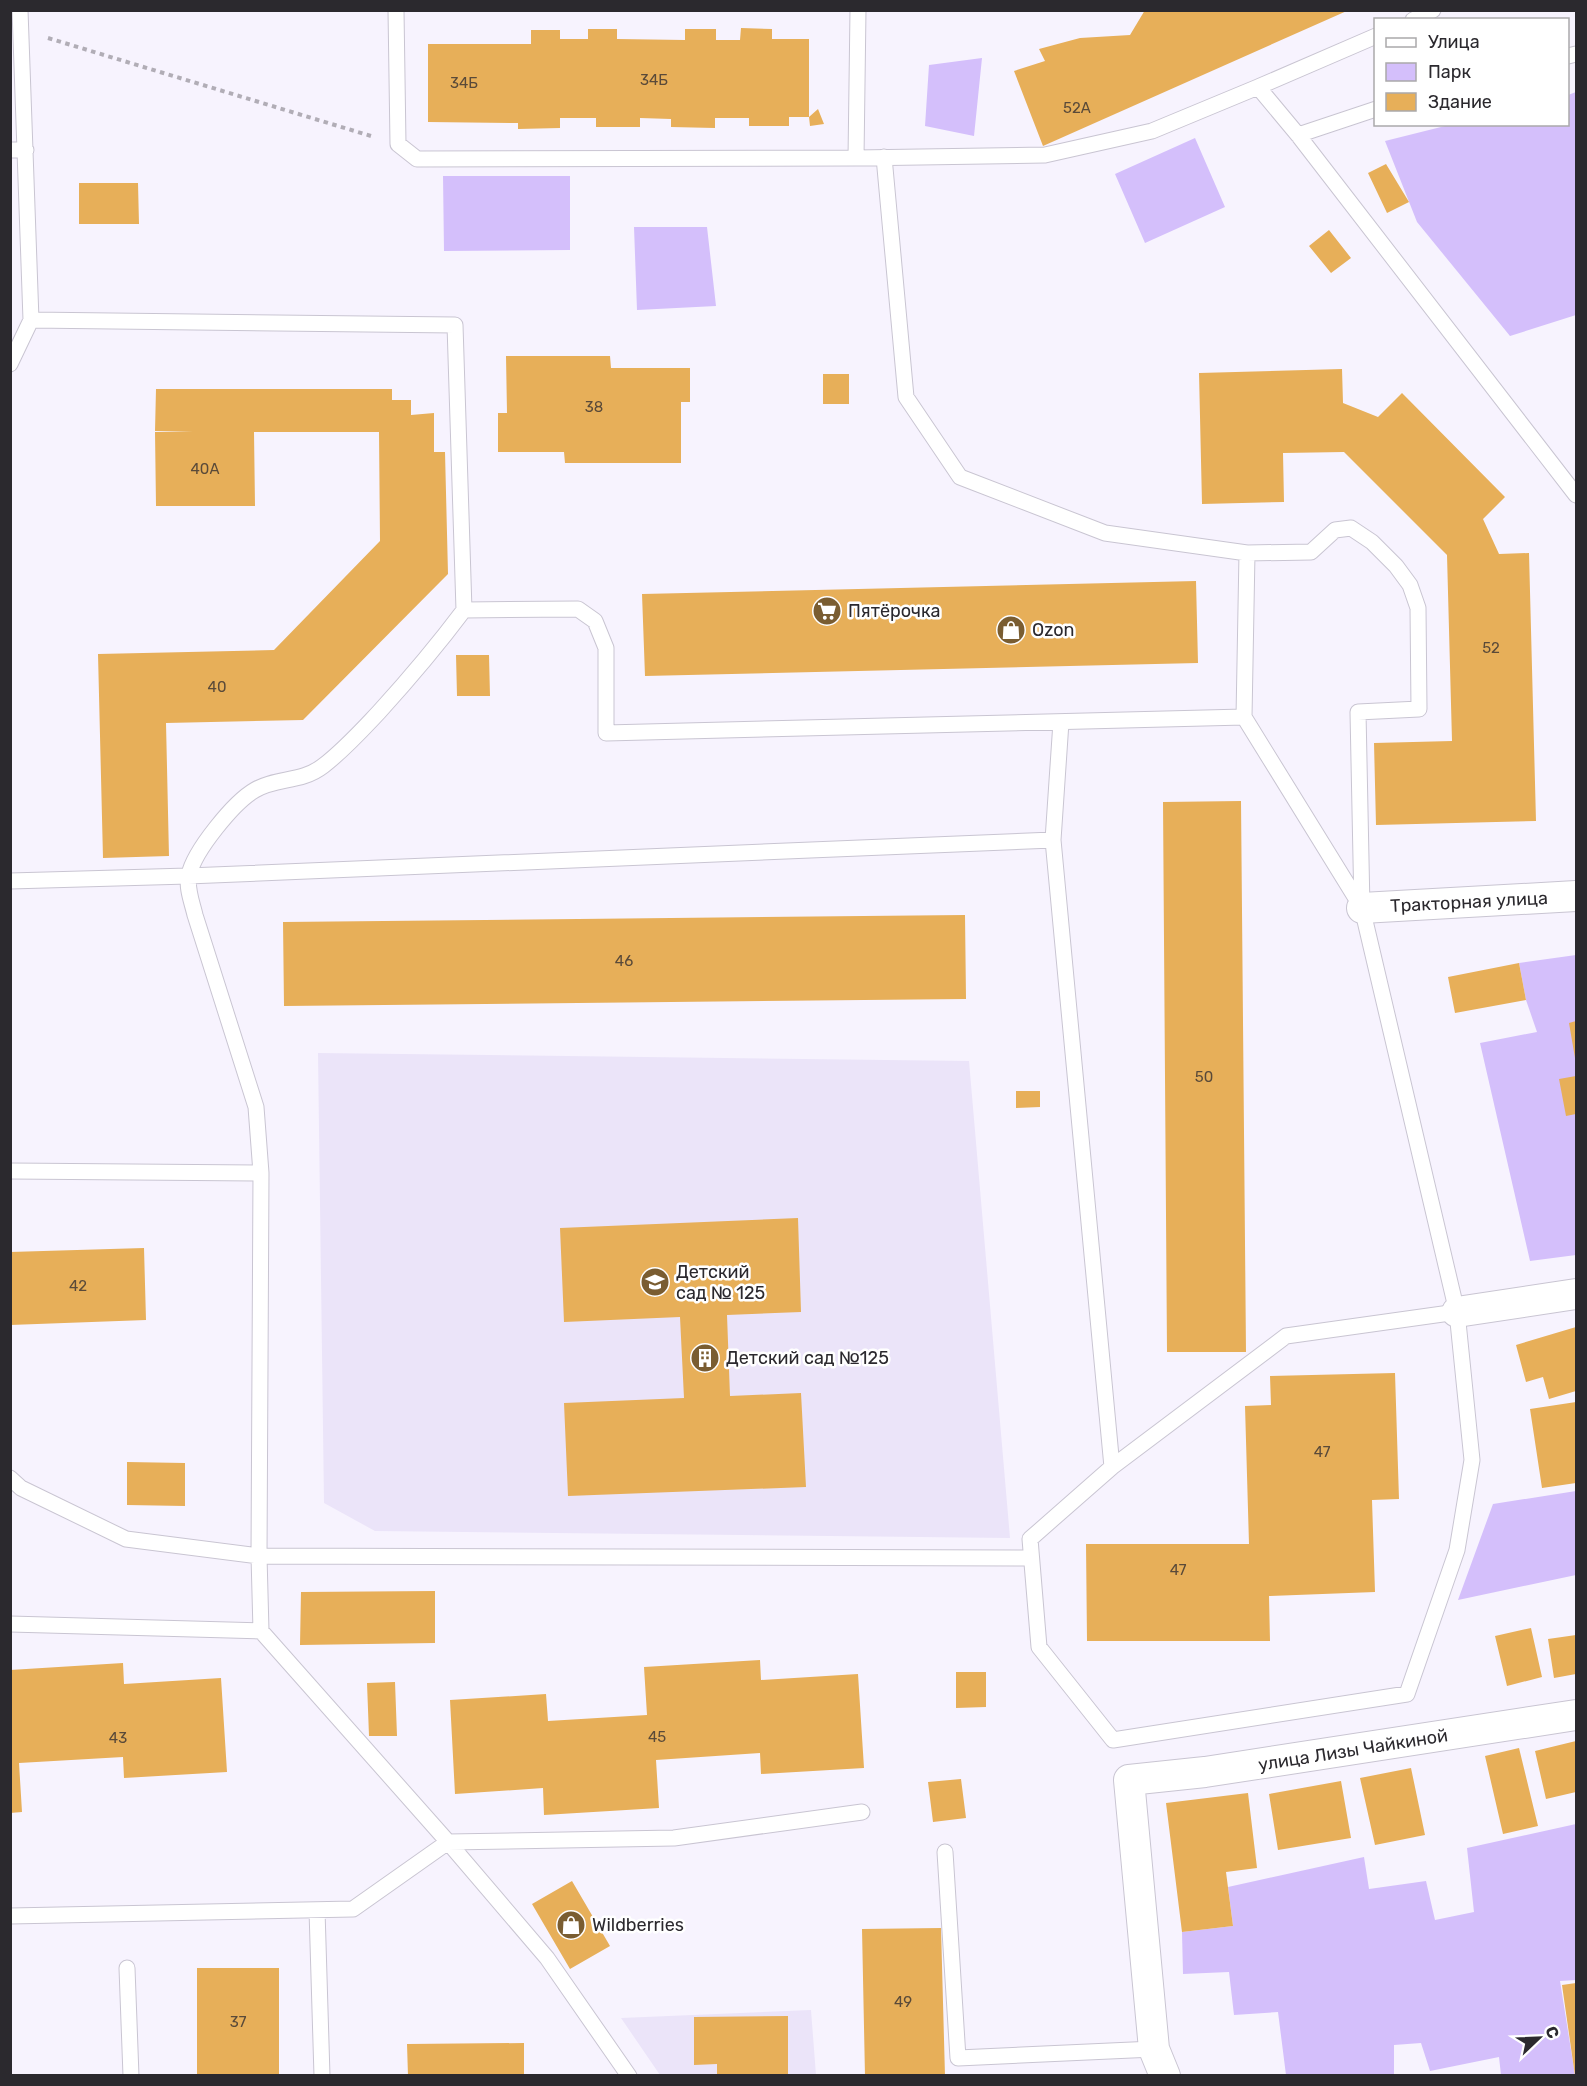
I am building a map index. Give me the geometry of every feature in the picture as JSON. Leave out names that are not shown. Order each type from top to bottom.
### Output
[{"type":"street","name":"Тракторная улица","points":[[1362,908],[1576,896]]},
{"type":"street","points":[[1457,1312],[1576,1294]]},
{"type":"street","name":"улица Лизы Чайкиной","points":[[1159,2062],[1129,1780],[1205,1772],[1576,1715]]},
{"type":"lane","points":[[10,364],[31,320],[18,150],[20,10]]},
{"type":"lane","points":[[396,10],[398,144],[417,159],[1045,155],[1152,131],[1374,37]]},
{"type":"lane","points":[[856,158],[858,10]]},
{"type":"lane","points":[[1417,18],[1433,10]]},
{"type":"lane","points":[[1258,87],[1298,135],[1576,495]]},
{"type":"lane","points":[[1298,135],[1374,110]]},
{"type":"lane","points":[[884,157],[906,397],[960,477],[1105,533],[1247,553],[1311,552],[1335,530],[1351,528],[1372,542],[1396,566],[1410,585],[1418,608],[1419,709],[1358,712],[1362,908],[1457,1312],[1472,1460],[1457,1551],[1407,1694],[1113,1740],[1039,1647],[1030,1539],[1112,1467],[1286,1336],[1457,1312]]},
{"type":"lane","points":[[31,320],[455,325],[464,610],[422,665],[350,742],[321,767],[303,778],[256,789],[241,802],[196,854],[188,876],[192,904],[256,1107],[261,1173],[259,1556],[261,1631],[448,1842],[547,1958],[629,2076]]},
{"type":"lane","points":[[1247,553],[1244,717],[1362,908]]},
{"type":"lane","points":[[464,610],[578,609],[595,621],[606,648],[606,733],[1244,717]]},
{"type":"lane","points":[[1061,723],[1053,840],[1112,1467]]},
{"type":"lane","points":[[10,881],[188,876],[1053,840]]},
{"type":"lane","points":[[10,1171],[261,1173]]},
{"type":"lane","points":[[10,1478],[21,1488],[126,1539],[259,1556],[1032,1558]]},
{"type":"lane","points":[[10,1624],[261,1631]]},
{"type":"lane","points":[[10,1916],[353,1909],[448,1842],[674,1838],[862,1812]]},
{"type":"lane","points":[[945,1852],[958,2058],[1159,2062]]},
{"type":"lane","points":[[317,1910],[322,2076]]},
{"type":"lane","points":[[128,1968],[131,2076]]},
{"type":"path","points":[[21,30],[398,144]]},
{"type":"shaded area","name":"Детский сад № 125","points":[[318,1053],[969,1061],[1010,1538],[375,1531],[324,1503]]},
{"type":"shaded area","points":[[811,2010],[816,2075],[660,2075],[621,2018]]},
{"type":"green space","points":[[982,58],[974,136],[925,126],[929,65]]},
{"type":"green space","points":[[1576,92],[1576,315],[1510,336],[1417,222],[1385,141],[1445,126],[1569,126],[1569,95]]},
{"type":"green space","points":[[1195,138],[1225,207],[1145,243],[1115,174]]},
{"type":"green space","points":[[443,176],[570,176],[570,250],[444,251]]},
{"type":"green space","points":[[634,227],[707,227],[716,306],[637,310]]},
{"type":"green space","points":[[1576,955],[1576,1255],[1530,1261],[1480,1043],[1537,1032],[1526,1000],[1519,963]]},
{"type":"green space","points":[[1576,1491],[1576,1575],[1458,1600],[1493,1504]]},
{"type":"green space","points":[[1576,1824],[1576,1980],[1560,1981],[1575,2075],[1501,2075],[1499,2057],[1430,2071],[1421,2043],[1394,2045],[1394,2075],[1286,2075],[1278,2012],[1234,2015],[1229,1972],[1183,1974],[1182,1932],[1233,1926],[1228,1887],[1364,1857],[1369,1889],[1426,1881],[1435,1920],[1474,1912],[1467,1848]]},
{"type":"building","points":[[1145,10],[1349,10],[1043,146],[1014,71],[1045,61],[1039,49],[1080,38],[1130,35]]},
{"type":"building","points":[[741,28],[772,29],[772,39],[809,39],[809,117],[789,117],[789,126],[749,126],[749,118],[715,118],[715,128],[671,127],[671,119],[640,118],[640,127],[596,127],[596,118],[560,118],[560,128],[518,129],[518,123],[428,122],[428,44],[531,44],[531,30],[560,30],[560,39],[588,39],[588,29],[617,29],[617,39],[685,40],[685,29],[716,29],[716,40],[740,40]]},
{"type":"building","points":[[818,109],[824,124],[810,126],[809,117]]},
{"type":"building","points":[[1386,164],[1409,202],[1387,213],[1368,173]]},
{"type":"building","points":[[79,183],[138,183],[139,224],[79,224]]},
{"type":"building","points":[[1329,230],[1351,258],[1331,273],[1309,246]]},
{"type":"building","points":[[506,356],[610,356],[611,368],[690,368],[690,402],[681,402],[681,463],[565,463],[564,452],[498,452],[498,413],[507,413]]},
{"type":"building","points":[[1342,369],[1343,403],[1378,417],[1402,393],[1505,497],[1483,519],[1499,554],[1529,553],[1536,821],[1376,825],[1374,743],[1452,741],[1447,555],[1344,452],[1283,453],[1284,502],[1202,504],[1199,373]]},
{"type":"building","points":[[823,374],[849,374],[849,404],[823,404]]},
{"type":"building","points":[[156,389],[392,389],[392,400],[411,400],[411,415],[434,413],[434,452],[445,452],[448,574],[303,720],[166,723],[169,856],[103,858],[98,654],[274,650],[380,541],[379,432],[254,432],[255,506],[156,506],[155,432],[193,431],[155,431]]},
{"type":"building","points":[[1196,581],[1198,663],[645,676],[642,594]]},
{"type":"building","points":[[456,655],[489,655],[490,696],[457,696]]},
{"type":"building","points":[[1241,801],[1246,1352],[1167,1352],[1163,802]]},
{"type":"building","points":[[965,915],[966,999],[284,1006],[283,922]]},
{"type":"building","points":[[1519,963],[1526,1000],[1455,1013],[1448,977]]},
{"type":"building","points":[[1576,1021],[1576,1058],[1575,1058],[1569,1023]]},
{"type":"building","points":[[1576,1076],[1576,1114],[1566,1116],[1559,1079]]},
{"type":"building","points":[[1016,1091],[1040,1091],[1040,1107],[1016,1108]]},
{"type":"building","name":"Детский сад №125","points":[[798,1218],[801,1312],[727,1315],[730,1396],[801,1393],[806,1487],[568,1496],[564,1403],[684,1398],[680,1317],[564,1322],[560,1228]]},
{"type":"building","points":[[144,1248],[146,1320],[10,1325],[10,1252]]},
{"type":"building","points":[[1576,1327],[1576,1391],[1549,1399],[1543,1377],[1526,1382],[1516,1345]]},
{"type":"building","points":[[1395,1373],[1399,1499],[1372,1500],[1375,1592],[1269,1596],[1270,1641],[1087,1641],[1086,1544],[1249,1544],[1245,1406],[1271,1405],[1270,1376]]},
{"type":"building","points":[[1576,1402],[1576,1483],[1542,1488],[1530,1409]]},
{"type":"building","points":[[127,1462],[185,1463],[185,1506],[127,1505]]},
{"type":"building","points":[[435,1591],[435,1643],[300,1645],[301,1592]]},
{"type":"building","points":[[1531,1628],[1542,1677],[1507,1686],[1495,1636]]},
{"type":"building","points":[[1576,1635],[1576,1674],[1554,1678],[1548,1639]]},
{"type":"building","points":[[760,1660],[761,1680],[858,1674],[864,1768],[761,1774],[760,1753],[656,1760],[659,1808],[544,1815],[543,1788],[455,1794],[450,1700],[546,1694],[548,1721],[647,1715],[644,1667]]},
{"type":"building","points":[[123,1663],[124,1684],[221,1678],[227,1772],[124,1778],[123,1757],[19,1763],[22,1812],[10,1813],[10,1670]]},
{"type":"building","points":[[956,1672],[986,1672],[986,1707],[956,1708]]},
{"type":"building","points":[[395,1682],[397,1736],[369,1736],[367,1683]]},
{"type":"building","points":[[1576,1741],[1576,1792],[1546,1799],[1535,1751]]},
{"type":"building","points":[[1519,1748],[1538,1826],[1503,1834],[1485,1756]]},
{"type":"building","points":[[1411,1768],[1425,1835],[1375,1845],[1360,1778]]},
{"type":"building","points":[[961,1779],[966,1818],[933,1822],[928,1782]]},
{"type":"building","points":[[1341,1781],[1351,1838],[1278,1850],[1269,1794]]},
{"type":"building","points":[[1248,1793],[1257,1868],[1226,1872],[1233,1926],[1182,1932],[1166,1803]]},
{"type":"building","name":"Wildberries","points":[[572,1881],[610,1946],[570,1969],[532,1904]]},
{"type":"building","points":[[941,1928],[945,2076],[865,2076],[862,1929]]},
{"type":"building","points":[[197,1968],[279,1968],[279,2076],[197,2076]]},
{"type":"building","points":[[1576,1983],[1576,2076],[1575,2076],[1562,1985]]},
{"type":"building","points":[[788,2016],[788,2076],[717,2076],[717,2064],[694,2065],[694,2017]]},
{"type":"building","points":[[524,2043],[524,2076],[408,2076],[407,2044]]},
{"type":"place","name":"Пятёрочка","points":[[827,611]]},
{"type":"place","name":"Ozon","points":[[1011,630]]},
{"type":"place","name":"Детский сад № 125","points":[[655,1282]]},
{"type":"place","name":"Детский сад №125","points":[[705,1358]]},
{"type":"place","name":"Wildberries","points":[[571,1925]]}]
